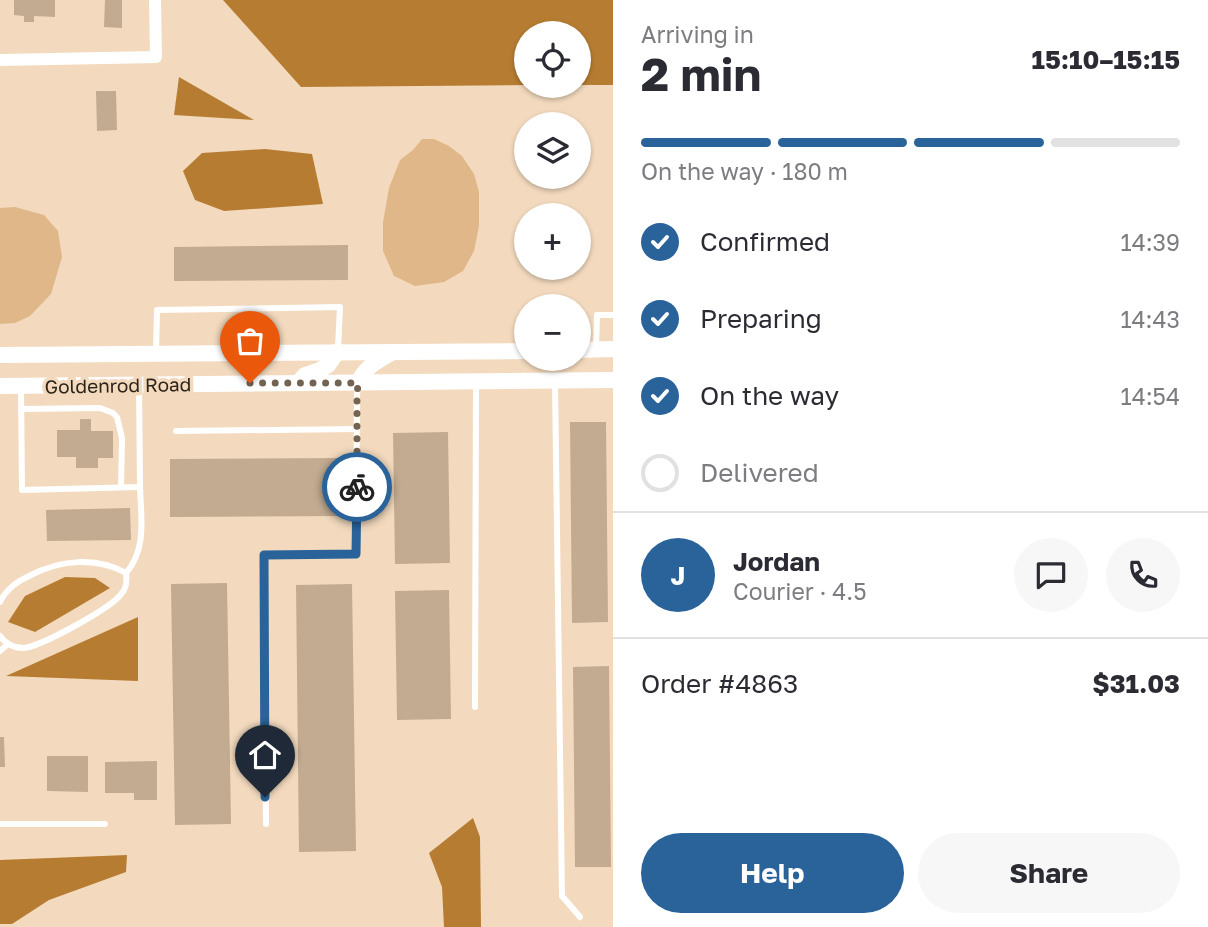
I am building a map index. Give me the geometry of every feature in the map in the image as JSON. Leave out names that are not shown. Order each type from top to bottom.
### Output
[{"type":"main road","points":[[298,383],[305,375],[328,365],[338,351]]},
{"type":"main road","points":[[358,383],[369,366],[393,351]]},
{"type":"main road","name":"Goldenrod Road","points":[[0,355],[514,351]]},
{"type":"main road","name":"Goldenrod Road","points":[[0,386],[613,380]]},
{"type":"street","points":[[0,60],[156,57],[155,0]]},
{"type":"lane","points":[[156,354],[157,310],[340,307],[338,351]]},
{"type":"lane","points":[[605,349],[597,315],[613,315]]},
{"type":"lane","points":[[555,381],[562,896],[580,917]]},
{"type":"lane","points":[[475,707],[476,382]]},
{"type":"lane","points":[[266,824],[264,555],[356,554],[358,383]]},
{"type":"lane","points":[[0,636],[13,647],[31,647],[109,606],[121,595],[127,580],[126,573],[140,550],[142,524],[139,384]]},
{"type":"lane","points":[[21,386],[22,490],[140,487]]},
{"type":"lane","points":[[21,409],[100,408],[113,413],[117,417],[122,438],[121,487]]},
{"type":"lane","points":[[176,431],[357,429]]},
{"type":"lane","points":[[0,602],[12,585],[40,570],[61,563],[104,564],[126,573]]},
{"type":"lane","points":[[0,651],[8,644]]},
{"type":"lane","points":[[0,824],[105,824]]},
{"type":"shaded area","points":[[223,0],[613,0],[613,85],[591,85],[591,21],[514,21],[514,85],[301,87]]},
{"type":"shaded area","points":[[179,77],[254,120],[174,115]]},
{"type":"shaded area","points":[[422,139],[434,139],[449,146],[462,156],[474,174],[479,192],[479,226],[474,251],[463,271],[444,282],[415,286],[394,276],[383,251],[383,222],[389,188],[400,160]]},
{"type":"shaded area","points":[[265,149],[312,154],[323,204],[224,211],[195,200],[183,171],[202,153]]},
{"type":"shaded area","points":[[15,207],[44,215],[58,231],[62,257],[51,294],[30,316],[15,323],[0,324],[0,208]]},
{"type":"shaded area","points":[[65,577],[95,578],[110,588],[35,632],[8,622],[25,596]]},
{"type":"shaded area","points":[[138,617],[138,681],[6,676]]},
{"type":"shaded area","points":[[473,818],[480,837],[481,927],[444,927],[442,887],[429,853]]},
{"type":"shaded area","points":[[127,855],[126,872],[49,900],[12,924],[0,924],[0,860]]},
{"type":"building","points":[[14,0],[55,0],[55,17],[34,16],[34,22],[24,22],[24,16],[14,15]]},
{"type":"building","points":[[105,0],[122,0],[122,28],[104,27]]},
{"type":"building","points":[[96,91],[116,91],[117,130],[97,131]]},
{"type":"building","points":[[348,245],[348,280],[174,281],[174,247]]},
{"type":"building","points":[[80,419],[91,419],[91,431],[113,431],[113,458],[98,458],[98,468],[76,468],[76,457],[57,457],[57,430],[80,430]]},
{"type":"building","points":[[570,422],[606,422],[608,622],[572,623]]},
{"type":"building","points":[[448,432],[450,563],[395,564],[393,433]]},
{"type":"building","points":[[343,458],[344,516],[170,517],[170,459]]},
{"type":"building","points":[[130,508],[131,540],[47,541],[46,510]]},
{"type":"building","points":[[227,583],[231,824],[175,825],[171,584]]},
{"type":"building","points":[[352,584],[356,851],[299,852],[296,585]]},
{"type":"building","points":[[449,590],[451,719],[397,720],[395,591]]},
{"type":"building","points":[[609,666],[611,867],[575,867],[573,667]]},
{"type":"building","points":[[0,737],[4,737],[5,767],[0,767]]},
{"type":"building","points":[[47,756],[88,756],[88,792],[47,791]]},
{"type":"building","points":[[157,761],[157,800],[134,800],[134,793],[105,793],[105,762]]},
{"type":"way so far","points":[[250,383],[358,383],[357,487]]},
{"type":"route","points":[[265,797],[264,555],[356,554],[357,487]]}]
